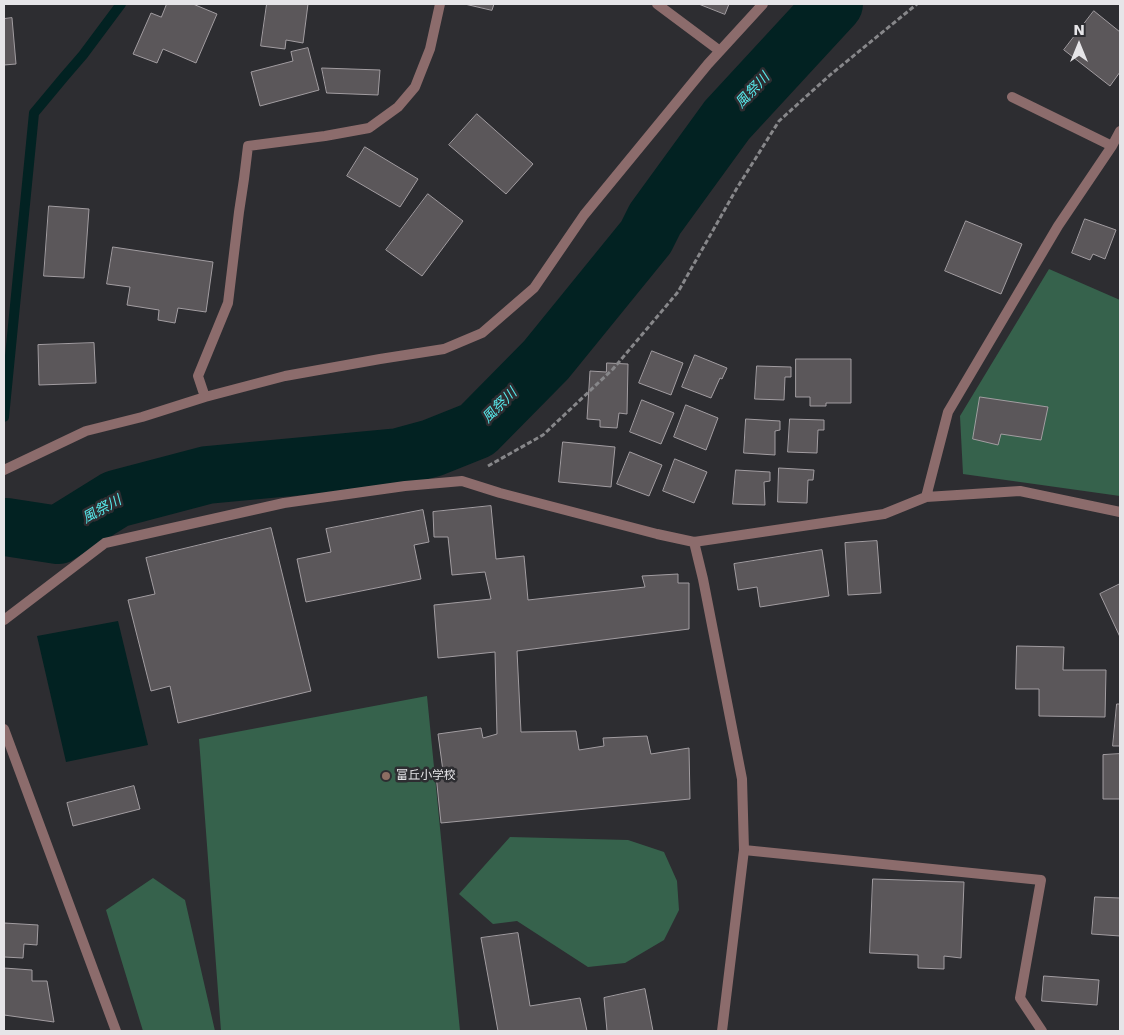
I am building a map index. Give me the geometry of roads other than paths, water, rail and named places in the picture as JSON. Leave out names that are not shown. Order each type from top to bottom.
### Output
[{"type":"street","points":[[205,397],[198,376],[228,303],[248,146],[325,136],[368,128],[398,107],[415,87],[430,50],[440,4]]},
{"type":"street","points":[[657,4],[720,50]]},
{"type":"street","points":[[4,470],[86,431],[285,376],[444,349],[482,332],[534,288],[584,215],[708,64],[763,4]]},
{"type":"street","points":[[1012,97],[1112,146]]},
{"type":"street","points":[[926,497],[948,412],[1058,226],[1120,131]]},
{"type":"street","points":[[4,620],[105,543],[284,503],[404,486],[462,481],[500,493],[656,534],[694,542],[884,514],[926,497],[1020,491],[1120,512]]},
{"type":"street","points":[[694,542],[742,779],[744,850],[722,1031]]},
{"type":"street","points":[[4,729],[116,1031]]},
{"type":"street","points":[[744,850],[1042,880],[1020,998],[1042,1031]]},
{"type":"waterway","points":[[4,417],[34,113],[83,55],[121,4]]},
{"type":"waterway","name":"風祭川","points":[[6,527],[58,535],[116,499],[207,475],[399,457],[432,448],[477,430],[546,360],[646,237],[655,219],[727,120],[834,4]]},
{"type":"waterway","name":"風祭川","points":[[4,518],[6,527],[4,529]]},
{"type":"place","name":"富丘小学校","points":[[386,776]]}]
